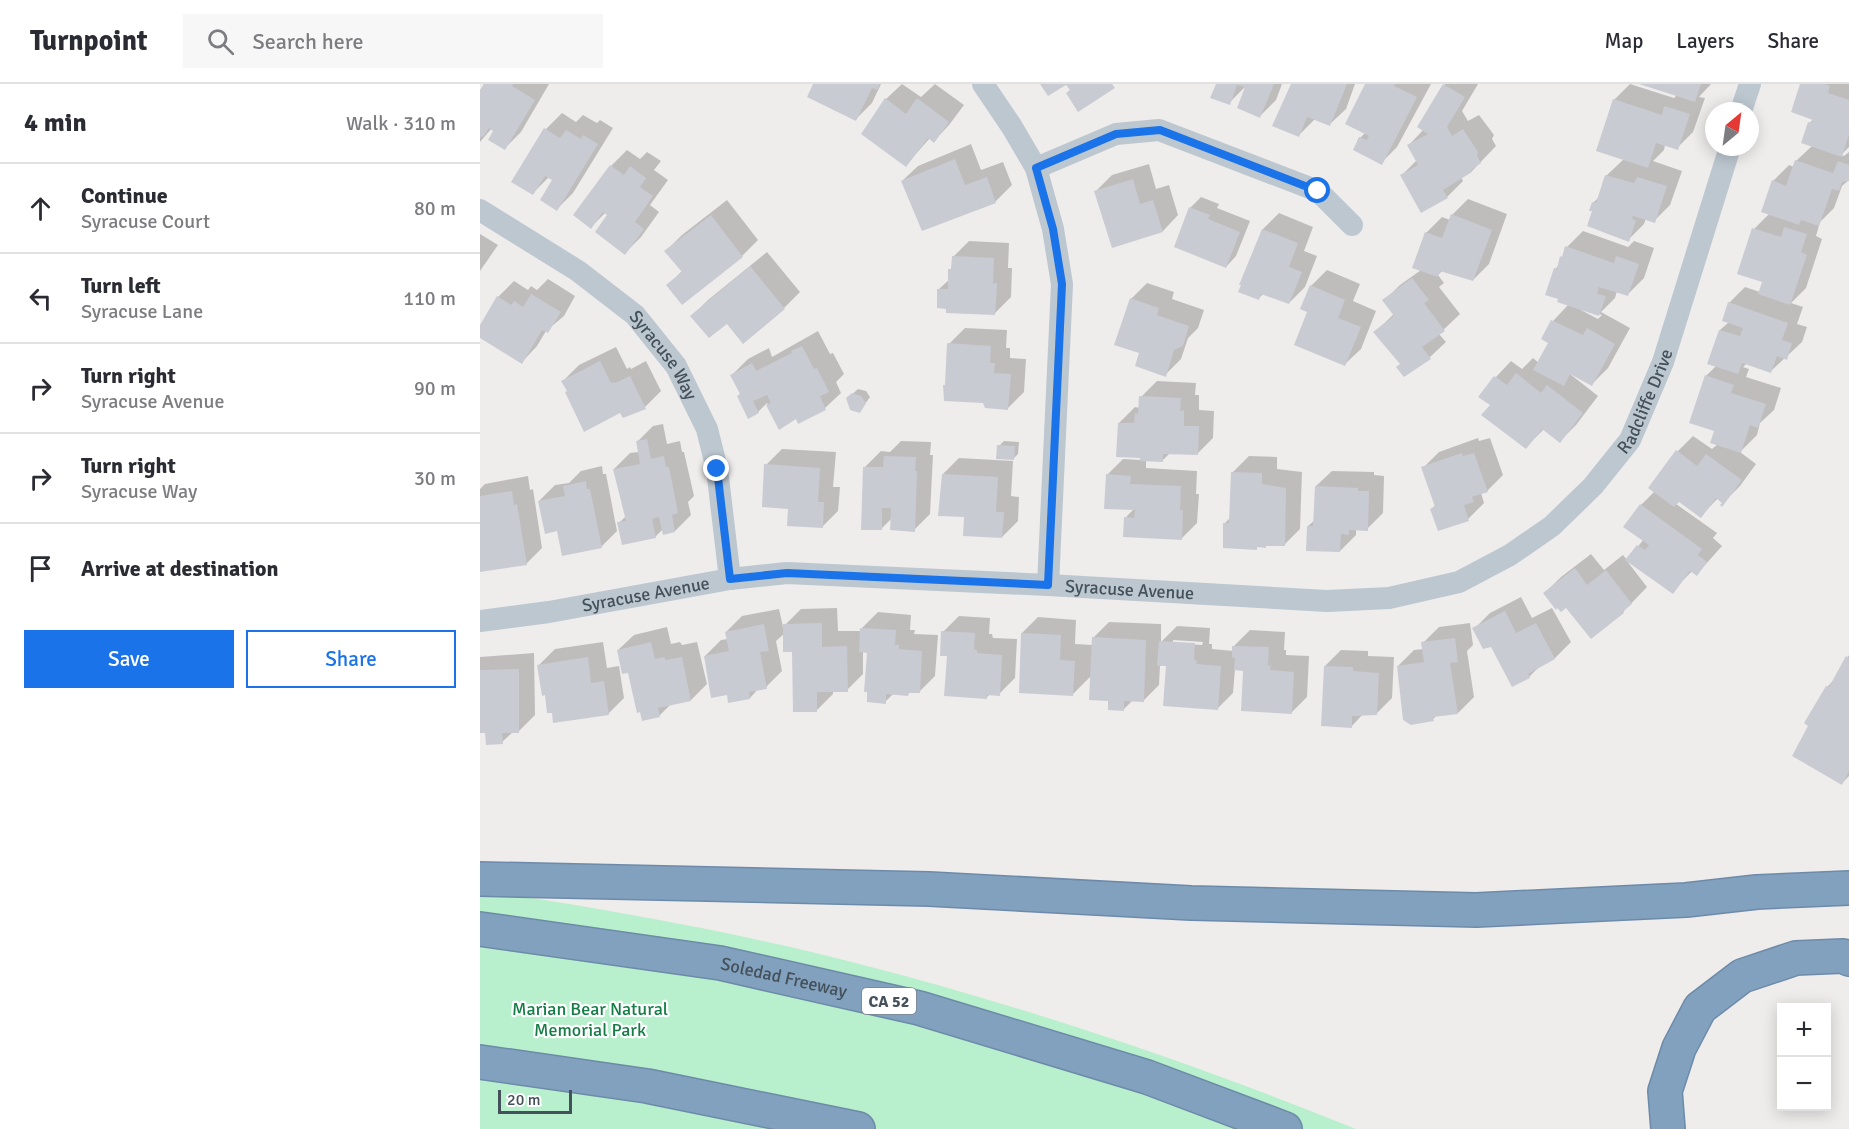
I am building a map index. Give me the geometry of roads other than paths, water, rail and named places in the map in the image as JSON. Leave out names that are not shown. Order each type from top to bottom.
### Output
[{"type":"highway","points":[[1757,892],[1849,867]]},
{"type":"highway","points":[[480,879],[929,889],[1191,903],[1476,910],[1686,900],[1757,892],[1849,888]]},
{"type":"highway","name":"Soledad Freeway","points":[[480,929],[720,963],[919,1008],[1147,1077],[1285,1129]]},
{"type":"highway","points":[[1668,1129],[1665,1091],[1679,1048],[1700,1008],[1742,976],[1796,958],[1843,956],[1849,958]]},
{"type":"highway","points":[[480,1062],[647,1086],[858,1129]]},
{"type":"street","points":[[983,84],[1036,168],[1053,229],[1062,284],[1048,585]]},
{"type":"street","points":[[1744,102],[1750,84]]},
{"type":"street","points":[[1036,168],[1116,134],[1160,130],[1318,191],[1352,225]]},
{"type":"street","name":"Radcliffe Drive","points":[[1459,582],[1510,555],[1552,526],[1593,486],[1630,440],[1663,362],[1727,156]]},
{"type":"street","name":"Syracuse Way","points":[[480,210],[578,271],[635,315],[676,366],[710,439],[717,469],[730,579]]},
{"type":"street","name":"Syracuse Avenue","points":[[480,621],[549,612],[730,579],[787,573],[1327,601],[1389,598],[1459,582]]},
{"type":"park label","name":"Marian Bear Natural Memorial Park","points":[[590,1019]]}]
